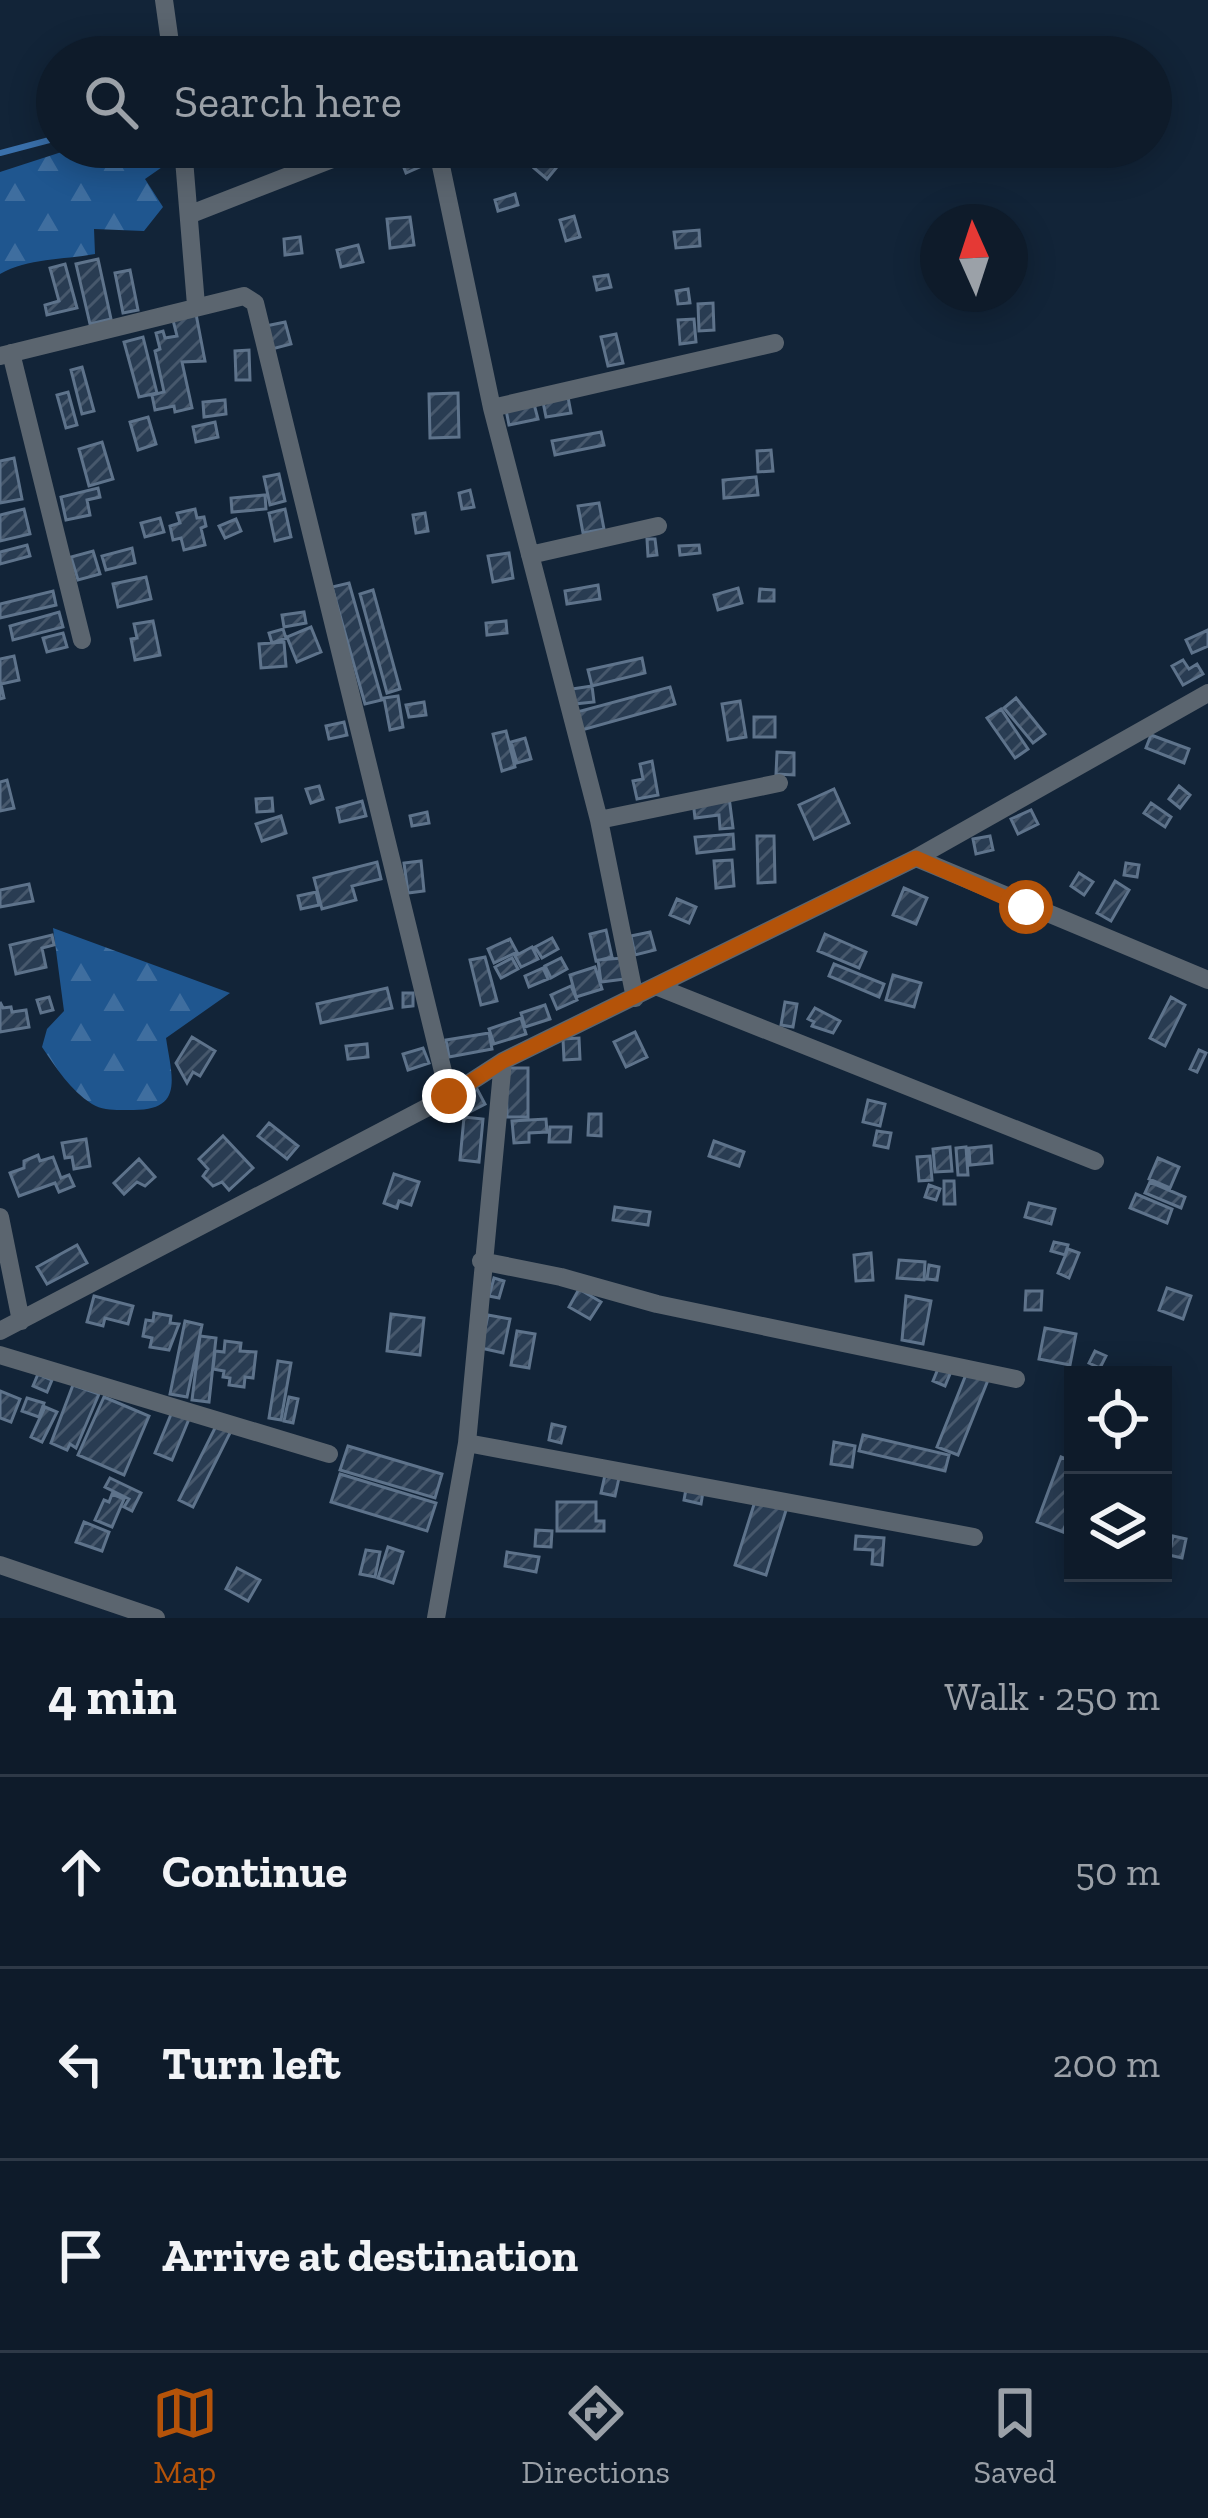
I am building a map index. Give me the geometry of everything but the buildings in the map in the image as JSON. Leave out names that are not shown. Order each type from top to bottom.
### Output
[{"type":"street","points":[[164,0],[169,36]]},
{"type":"street","points":[[186,168],[196,305]]},
{"type":"street","points":[[191,214],[309,168]]},
{"type":"street","points":[[441,168],[491,408],[599,820],[635,998]]},
{"type":"street","points":[[82,640],[6,354],[196,305],[251,298],[258,310],[449,1096]]},
{"type":"street","points":[[491,408],[775,343]]},
{"type":"street","points":[[530,555],[658,526]]},
{"type":"street","points":[[0,1331],[449,1096],[503,1061],[916,858],[1208,693]]},
{"type":"street","points":[[599,820],[779,783]]},
{"type":"street","points":[[916,858],[1208,980]]},
{"type":"street","points":[[658,987],[1095,1161]]},
{"type":"street","points":[[436,1618],[466,1443],[503,1061]]},
{"type":"street","points":[[0,1217],[21,1321]]},
{"type":"street","points":[[481,1261],[657,1304],[1016,1379]]},
{"type":"street","points":[[0,1355],[329,1454]]},
{"type":"street","points":[[466,1443],[974,1537]]},
{"type":"street","points":[[0,1565],[156,1618]]},
{"type":"green space","points":[[36,160],[36,168],[161,168],[145,179],[163,207],[144,231],[94,229],[95,254],[34,262],[0,274],[0,172]]},
{"type":"green space","points":[[53,928],[230,993],[166,1038],[171,1090],[159,1105],[129,1110],[96,1106],[70,1086],[42,1047],[47,1029],[64,1011]]},
{"type":"waterway","points":[[0,153],[36,144]]},
{"type":"route","points":[[449,1096],[503,1061],[916,858],[1026,907]]}]
